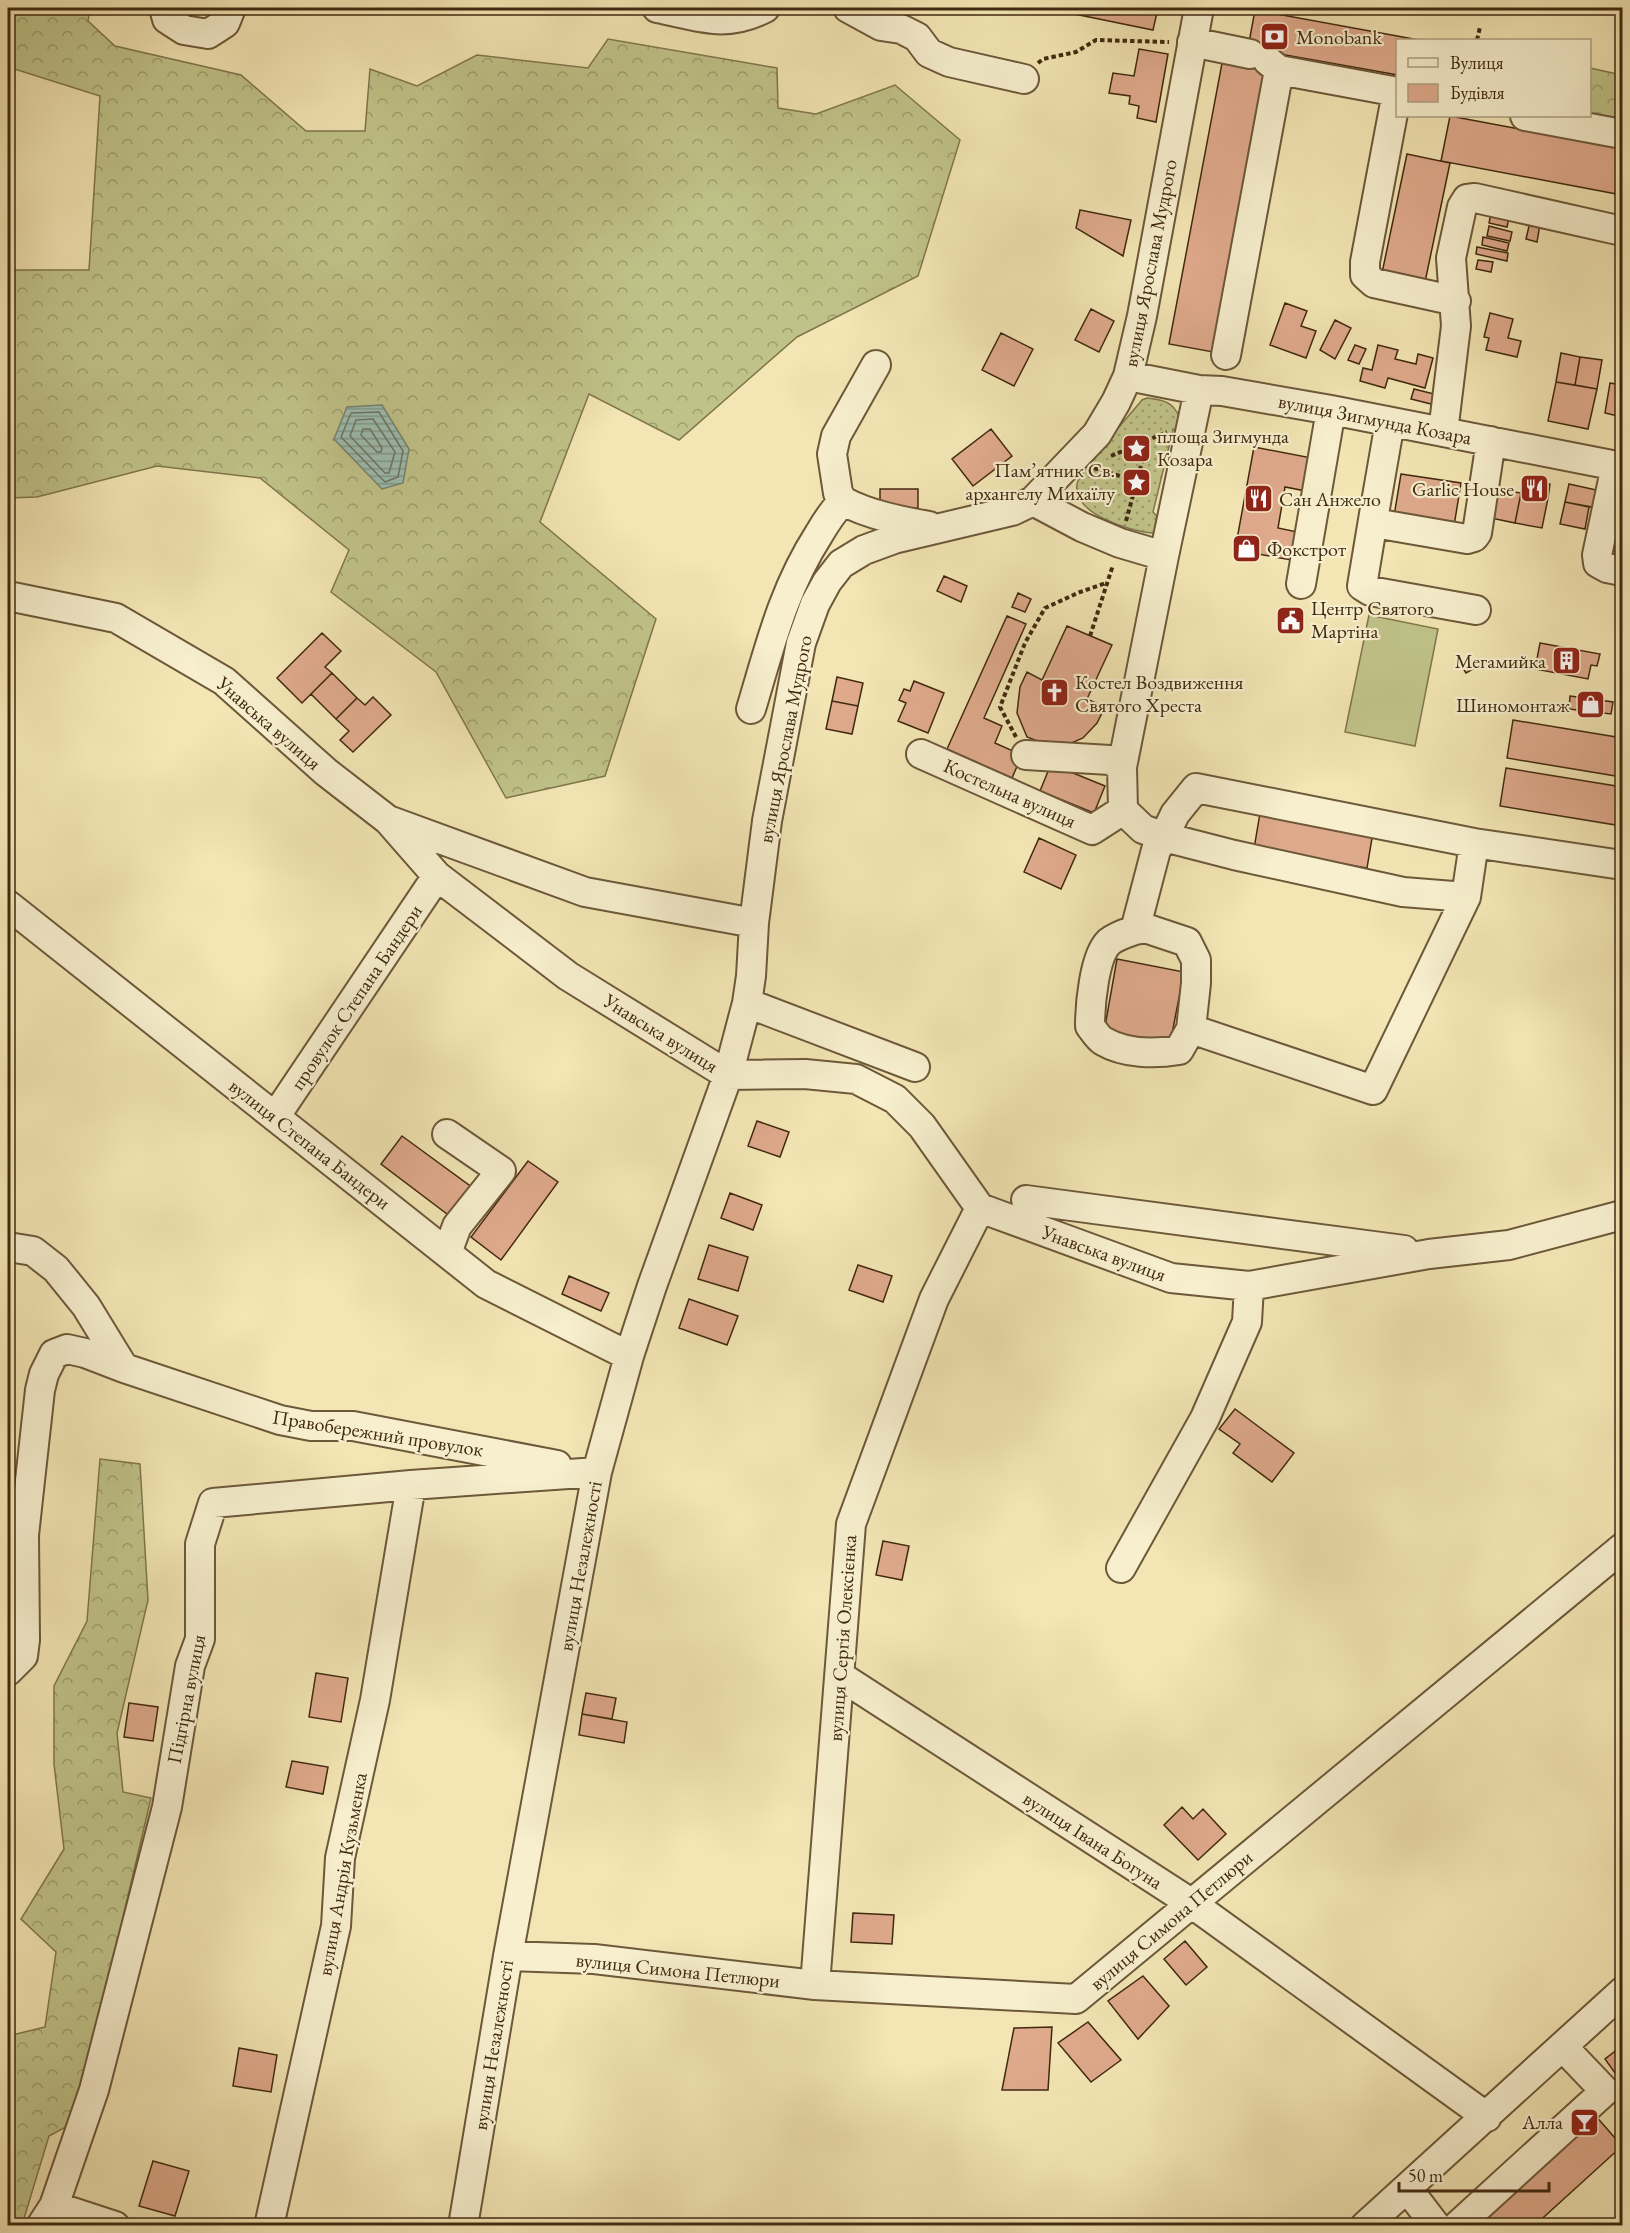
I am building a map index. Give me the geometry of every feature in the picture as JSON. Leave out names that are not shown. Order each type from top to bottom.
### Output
[{"type":"street","points":[[164,8],[167,19],[184,30],[208,33],[225,23],[231,8]]},
{"type":"street","points":[[657,8],[720,21],[747,17],[765,8]]},
{"type":"street","points":[[848,8],[881,26],[901,29],[917,37],[929,53],[950,62],[1024,79]]},
{"type":"street","name":"вулиця Ярослава Мудрого","points":[[754,923],[767,820],[801,643],[815,604],[826,582],[841,564],[864,550],[894,538],[1012,511],[1034,501],[1097,434],[1116,402],[1128,375],[1142,316],[1183,42],[1198,8]]},
{"type":"street","points":[[1183,42],[1396,92]]},
{"type":"street","points":[[1226,355],[1266,62]]},
{"type":"street","points":[[1396,97],[1365,262],[1365,275],[1374,283],[1456,301]]},
{"type":"street","points":[[1530,117],[1623,134]]},
{"type":"street","points":[[1443,432],[1456,326],[1456,301],[1451,258],[1462,207],[1467,199],[1475,198],[1623,231]]},
{"type":"street","points":[[843,501],[838,493],[832,454],[836,436],[876,365]]},
{"type":"street","name":"вулиця Зигмунда Козара","points":[[1128,375],[1199,390],[1222,391],[1331,410],[1619,466]]},
{"type":"street","points":[[1199,390],[1122,767],[1123,810],[1143,829],[1164,837],[1234,855],[1403,892],[1466,897]]},
{"type":"street","points":[[1301,584],[1331,410]]},
{"type":"street","points":[[1390,422],[1362,586],[1370,591],[1476,610]]},
{"type":"street","points":[[1374,514],[1375,520],[1380,524],[1467,539],[1474,537],[1477,533],[1491,441]]},
{"type":"street","points":[[1619,466],[1597,555],[1598,562],[1607,568],[1623,571]]},
{"type":"street","name":"вулиця Ярослава Мудрого","points":[[751,709],[783,602],[801,561],[834,509],[843,501],[884,516],[943,528]]},
{"type":"street","points":[[1034,501],[1082,527],[1120,543],[1164,556]]},
{"type":"street","name":"Унавська вулиця","points":[[8,596],[116,618],[224,681],[326,772],[388,820],[437,876],[568,976],[729,1075],[805,1074],[855,1078],[895,1100],[922,1126],[980,1208],[1171,1278],[1250,1286],[1430,1254],[1509,1245],[1623,1215]]},
{"type":"street","name":"Костельна вулиця","points":[[921,754],[1092,830],[1123,810]]},
{"type":"street","points":[[1026,755],[1110,760],[1122,767]]},
{"type":"street","points":[[1135,930],[1156,850],[1175,814],[1196,788],[1474,843],[1623,865]]},
{"type":"street","name":"Унавська вулиця","points":[[388,820],[585,892],[754,923]]},
{"type":"street","points":[[1191,1029],[1373,1090],[1466,897],[1474,843]]},
{"type":"street","name":"провулок Степана Бандери","points":[[275,1117],[437,876]]},
{"type":"street","name":"вулиця Степана Бандери","points":[[8,905],[486,1284],[630,1356]]},
{"type":"street","name":"вулиця Незалежності","points":[[463,2226],[508,1956],[597,1472],[652,1286],[729,1075],[747,1003],[754,923]]},
{"type":"street","points":[[1144,928],[1187,942],[1196,960],[1191,1029],[1179,1050],[1156,1053],[1125,1049],[1102,1040],[1089,1026],[1093,986],[1107,943],[1135,930],[1144,928]]},
{"type":"street","points":[[747,1003],[915,1067]]},
{"type":"street","points":[[447,1134],[501,1171],[457,1226],[447,1253]]},
{"type":"street","name":"Унавська вулиця","points":[[1026,1200],[1430,1254]]},
{"type":"street","name":"вулиця Сергія Олексієнка","points":[[815,1985],[851,1524],[934,1299],[980,1208]]},
{"type":"street","points":[[8,1247],[33,1251],[56,1269],[86,1306],[124,1368]]},
{"type":"street","points":[[1121,1568],[1205,1418],[1247,1322],[1250,1286]]},
{"type":"street","name":"Правобережний провулок","points":[[8,1670],[23,1656],[25,1640],[24,1535],[40,1390],[48,1363],[54,1354],[67,1349],[294,1423],[329,1427],[353,1426],[597,1472]]},
{"type":"street","name":"Підгірна вулиця","points":[[48,2216],[94,2090],[167,1808],[190,1666],[200,1639],[200,1544],[213,1503],[411,1485],[597,1472]]},
{"type":"street","name":"вулиця Андрія Кузьменка","points":[[269,2226],[336,1926],[340,1858],[375,1700],[411,1485]]},
{"type":"street","name":"вулиця Симона Петлюри","points":[[508,1956],[594,1959],[815,1985],[1076,1998],[1623,1548]]},
{"type":"street","name":"вулиця Івана Богуна","points":[[840,1676],[1191,1903],[1487,2117]]},
{"type":"street","points":[[1365,2226],[1623,1992]]},
{"type":"street","points":[[1457,2226],[1605,2091],[1563,2047]]},
{"type":"street","points":[[1407,2188],[1437,2226]]},
{"type":"street","points":[[48,2216],[115,2226]]},
{"type":"path","points":[[1478,39],[1480,27]]},
{"type":"path","points":[[1024,79],[1031,67],[1043,59],[1076,52],[1096,40],[1183,42]]},
{"type":"path","points":[[1108,458],[1173,430]]},
{"type":"path","points":[[1098,462],[1088,466],[1136,482]]},
{"type":"path","points":[[1026,755],[1000,707],[1025,643],[1045,608],[1106,583]]},
{"type":"green space","points":[[8,8],[90,8],[88,21],[115,46],[241,75],[306,131],[365,131],[370,69],[417,86],[477,55],[588,68],[608,39],[777,68],[778,108],[816,114],[895,85],[960,140],[918,276],[797,337],[679,440],[589,394],[540,522],[656,619],[605,776],[506,798],[436,672],[331,592],[349,550],[260,478],[157,466],[37,497],[8,498],[8,270],[89,270],[100,96],[8,67]]},
{"type":"green space","points":[[1591,68],[1622,75],[1622,105],[1619,121],[1591,115]]},
{"type":"green space","name":"площа Зигмунда Козара","points":[[1147,398],[1161,400],[1171,405],[1184,426],[1173,430],[1153,512],[1161,521],[1158,529],[1152,533],[1117,525],[1093,512],[1078,495],[1077,484],[1106,442],[1142,400]]},
{"type":"green space","points":[[1369,615],[1438,629],[1415,746],[1345,732]]},
{"type":"green space","points":[[100,1459],[140,1464],[148,1600],[117,1733],[123,1792],[151,1798],[75,2122],[49,2136],[22,2225],[8,2225],[8,2036],[45,2027],[56,1952],[21,1919],[64,1849],[54,1764],[54,1686],[87,1621]]},
{"type":"water","points":[[382,405],[409,449],[403,483],[382,489],[334,439],[347,407]]},
{"type":"building","points":[[185,8],[217,8],[216,14]]},
{"type":"building","points":[[1045,8],[1158,8],[1153,30]]},
{"type":"building","points":[[1255,10],[1414,39],[1396,39],[1396,75],[1248,48]]},
{"type":"building","points":[[1139,49],[1168,54],[1156,122],[1137,118],[1139,106],[1129,104],[1130,96],[1109,93],[1113,73],[1134,76]]},
{"type":"building","points":[[1223,58],[1267,66],[1213,352],[1169,344]]},
{"type":"building","points":[[1450,117],[1622,148],[1622,195],[1441,161]]},
{"type":"building","points":[[1407,154],[1450,163],[1425,282],[1382,273]]},
{"type":"building","points":[[1080,210],[1131,220],[1123,256],[1076,228]]},
{"type":"building","points":[[1491,213],[1509,217],[1507,227],[1489,223]]},
{"type":"building","points":[[1530,222],[1540,224],[1537,242],[1526,239]]},
{"type":"building","points":[[1489,226],[1512,232],[1510,241],[1487,236]]},
{"type":"building","points":[[1483,237],[1509,243],[1507,251],[1482,245]]},
{"type":"building","points":[[1477,247],[1508,253],[1507,261],[1476,254]]},
{"type":"building","points":[[1478,260],[1493,262],[1491,272],[1476,269]]},
{"type":"building","points":[[1285,303],[1307,311],[1301,326],[1316,331],[1306,358],[1270,345]]},
{"type":"building","points":[[1091,309],[1114,321],[1099,352],[1075,340]]},
{"type":"building","points":[[1490,313],[1513,319],[1508,338],[1521,341],[1517,357],[1486,350],[1489,338],[1484,337]]},
{"type":"building","points":[[1335,320],[1351,328],[1335,359],[1320,350]]},
{"type":"building","points":[[1001,333],[1033,349],[1014,386],[982,370]]},
{"type":"building","points":[[1355,345],[1366,349],[1359,364],[1348,360]]},
{"type":"building","points":[[1378,345],[1398,350],[1395,359],[1416,364],[1418,354],[1433,358],[1425,388],[1388,378],[1385,388],[1360,381],[1363,368],[1372,370]]},
{"type":"building","points":[[1561,353],[1580,357],[1575,385],[1556,382]]},
{"type":"building","points":[[1580,357],[1602,360],[1597,389],[1575,385]]},
{"type":"building","points":[[1556,382],[1597,389],[1588,429],[1548,421]]},
{"type":"building","points":[[1610,383],[1622,385],[1622,417],[1605,413]]},
{"type":"building","points":[[1414,389],[1438,395],[1435,405],[1411,399]]},
{"type":"building","points":[[991,429],[1012,456],[973,486],[952,459]]},
{"type":"building","points":[[1254,447],[1317,459],[1311,492],[1285,487],[1278,528],[1302,533],[1297,561],[1235,550]]},
{"type":"building","points":[[1401,474],[1461,483],[1453,532],[1393,522]]},
{"type":"building","name":"Garlic House","points":[[1523,479],[1550,484],[1548,498],[1521,493]]},
{"type":"building","points":[[1569,484],[1601,491],[1597,508],[1565,502]]},
{"type":"building","points":[[880,489],[918,489],[918,508],[880,508]]},
{"type":"building","points":[[1496,489],[1521,493],[1515,523],[1491,518]]},
{"type":"building","points":[[1521,493],[1548,498],[1542,528],[1515,523]]},
{"type":"building","points":[[1565,502],[1589,507],[1585,529],[1560,524]]},
{"type":"building","points":[[1616,512],[1622,513],[1622,553],[1608,550]]},
{"type":"building","points":[[944,576],[967,586],[961,602],[937,591]]},
{"type":"building","points":[[1018,593],[1031,599],[1025,612],[1012,607]]},
{"type":"building","points":[[1007,616],[1026,624],[984,718],[1002,726],[995,743],[1022,755],[1012,778],[947,749]]},
{"type":"building","name":"Костел Воздвиження Святого Хреста","points":[[1067,626],[1112,645],[1087,699],[1105,707],[1097,723],[1083,738],[1058,749],[1027,737],[1017,713],[1020,687],[1027,672],[1042,680]]},
{"type":"building","points":[[322,633],[341,651],[325,667],[332,673],[302,703],[277,678]]},
{"type":"building","name":"Мегамийка","points":[[1540,643],[1600,654],[1597,666],[1591,665],[1588,679],[1535,669]]},
{"type":"building","points":[[1471,661],[1475,668],[1466,673],[1462,667]]},
{"type":"building","points":[[332,673],[357,698],[336,719],[311,694]]},
{"type":"building","points":[[837,677],[863,683],[858,706],[832,701]]},
{"type":"building","points":[[914,681],[944,693],[928,733],[898,721],[906,703],[899,700],[904,689],[910,691]]},
{"type":"building","name":"Шиномонтаж","points":[[1570,696],[1613,702],[1611,714],[1569,709]]},
{"type":"building","points":[[373,697],[391,715],[353,752],[340,740],[349,731],[336,719],[357,698],[365,705]]},
{"type":"building","points":[[832,701],[858,706],[852,734],[826,729]]},
{"type":"building","points":[[1513,720],[1622,738],[1622,777],[1507,758]]},
{"type":"building","points":[[1051,764],[1105,786],[1094,813],[1040,791]]},
{"type":"building","points":[[1506,768],[1622,787],[1622,826],[1500,806]]},
{"type":"building","points":[[1260,813],[1373,832],[1367,868],[1254,849]]},
{"type":"building","points":[[1039,838],[1076,855],[1061,889],[1024,872]]},
{"type":"building","points":[[1117,959],[1184,972],[1170,1044],[1104,1032]]},
{"type":"building","points":[[757,1121],[789,1132],[780,1157],[748,1146]]},
{"type":"building","points":[[402,1136],[473,1188],[451,1217],[381,1164]]},
{"type":"building","points":[[528,1161],[558,1182],[501,1260],[471,1237]]},
{"type":"building","points":[[730,1193],[762,1205],[753,1230],[721,1218]]},
{"type":"building","points":[[709,1245],[748,1257],[738,1291],[698,1279]]},
{"type":"building","points":[[858,1265],[892,1276],[883,1302],[849,1290]]},
{"type":"building","points":[[569,1276],[609,1293],[601,1311],[562,1294]]},
{"type":"building","points":[[689,1299],[738,1316],[727,1345],[679,1328]]},
{"type":"building","points":[[1235,1409],[1294,1453],[1272,1482],[1233,1453],[1240,1444],[1219,1429]]},
{"type":"building","points":[[883,1541],[909,1546],[902,1580],[876,1575]]},
{"type":"building","points":[[316,1673],[348,1678],[341,1722],[309,1717]]},
{"type":"building","points":[[586,1693],[616,1698],[612,1719],[582,1714]]},
{"type":"building","points":[[129,1703],[158,1707],[153,1741],[124,1737]]},
{"type":"building","points":[[582,1714],[627,1722],[624,1743],[579,1735]]},
{"type":"building","points":[[292,1761],[328,1767],[323,1794],[286,1787]]},
{"type":"building","points":[[1182,1807],[1193,1819],[1203,1809],[1226,1834],[1198,1860],[1164,1825]]},
{"type":"building","points":[[853,1913],[894,1915],[892,1944],[851,1942]]},
{"type":"building","points":[[1185,1941],[1207,1967],[1186,1985],[1164,1959]]},
{"type":"building","points":[[1143,1976],[1169,2006],[1138,2039],[1108,2001]]},
{"type":"building","points":[[1088,2022],[1121,2060],[1091,2082],[1058,2043]]},
{"type":"building","points":[[1052,2027],[1048,2090],[1002,2090],[1014,2028]]},
{"type":"building","points":[[1622,2046],[1622,2083],[1605,2059]]},
{"type":"building","points":[[239,2048],[277,2055],[271,2092],[233,2086]]},
{"type":"building","points":[[1594,2114],[1622,2146],[1534,2226],[1471,2226]]},
{"type":"building","points":[[153,2161],[189,2171],[175,2216],[139,2206]]},
{"type":"place","name":"Monobank","points":[[1275,37]]},
{"type":"place","name":"площа Зигмунда Козара","points":[[1136,448]]},
{"type":"place","name":"Пам’ятник Св. архангелу Михаїлу","points":[[1136,482]]},
{"type":"place","name":"Garlic House","points":[[1535,489]]},
{"type":"place","name":"Сан Анжело","points":[[1258,499]]},
{"type":"place","name":"Фокстрот","points":[[1246,549]]},
{"type":"place","name":"Центр Святого Мартіна","points":[[1290,620]]},
{"type":"place","name":"Мегамийка","points":[[1567,661]]},
{"type":"place","name":"Костел Воздвиження Святого Хреста","points":[[1054,693]]},
{"type":"place","name":"Шиномонтаж","points":[[1591,705]]},
{"type":"place","name":"Алла","points":[[1584,2122]]}]
